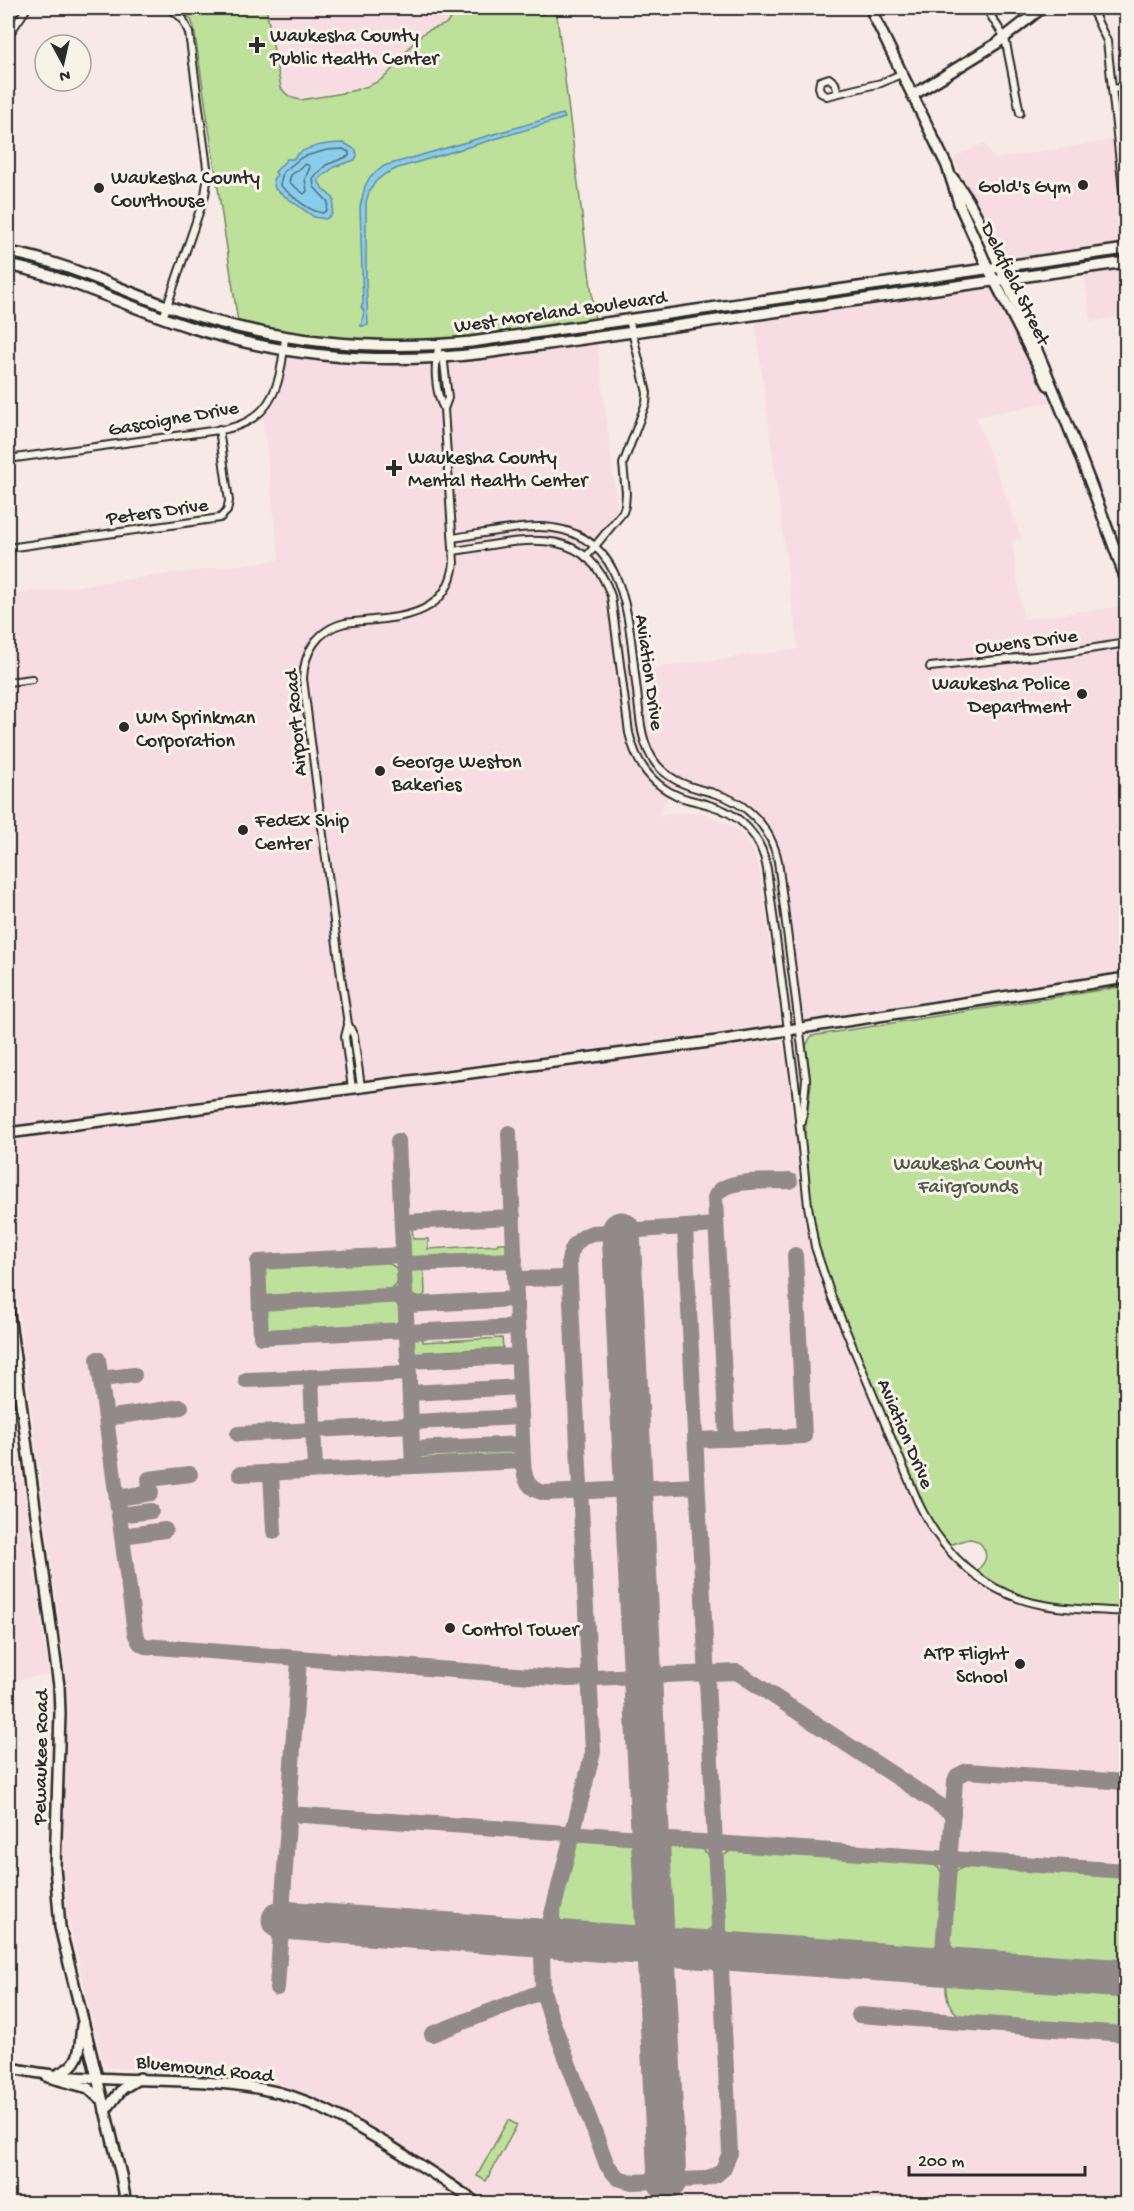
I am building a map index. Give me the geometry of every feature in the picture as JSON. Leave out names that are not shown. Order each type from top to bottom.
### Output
[{"type":"street","points":[[8,36],[27,8]]},
{"type":"street","points":[[163,318],[205,195],[208,175],[189,33],[183,19],[170,8]]},
{"type":"street","name":"Delafield Street","points":[[870,8],[914,95],[968,211],[976,240],[988,268],[1014,309],[1059,401],[1123,558],[1126,580]]},
{"type":"street","points":[[986,8],[1005,38],[1020,112]]},
{"type":"street","points":[[914,95],[1005,38],[1042,8]]},
{"type":"street","points":[[1091,8],[1107,42],[1126,219]]},
{"type":"street","points":[[838,93],[881,83],[903,73]]},
{"type":"street","points":[[1112,89],[1126,87]]},
{"type":"street","name":"Delafield Street","points":[[968,211],[985,235],[1006,280],[1014,309]]},
{"type":"street","points":[[976,240],[985,235]]},
{"type":"street","name":"West Moreland Boulevard","points":[[8,252],[58,265],[166,306],[213,320],[285,337],[347,345],[390,347],[439,345],[508,336],[1126,249]]},
{"type":"street","points":[[1083,255],[1085,268]]},
{"type":"street","points":[[1041,261],[1043,274]]},
{"type":"street","name":"West Moreland Boulevard","points":[[8,265],[37,272],[210,333],[284,350],[335,357],[389,359],[440,358],[510,350],[1126,262]]},
{"type":"street","points":[[939,275],[941,288]]},
{"type":"street","points":[[907,280],[909,293]]},
{"type":"street","points":[[835,290],[837,303]]},
{"type":"street","points":[[764,301],[766,314]]},
{"type":"street","points":[[703,309],[705,322]]},
{"type":"street","points":[[586,556],[625,506],[623,464],[646,403],[647,393],[629,319]]},
{"type":"street","points":[[210,333],[213,320]]},
{"type":"street","points":[[508,336],[510,350]]},
{"type":"street","name":"Gascoigne Drive","points":[[8,459],[243,424],[267,406],[278,383],[285,337]]},
{"type":"street","name":"Airport Road","points":[[357,1087],[345,1037],[348,1024],[303,679],[304,662],[314,643],[334,627],[345,623],[413,614],[433,605],[443,595],[451,581],[454,551],[444,408],[439,398],[439,345]]},
{"type":"street","points":[[389,359],[390,347]]},
{"type":"street","name":"Peters Drive","points":[[8,548],[220,518],[227,511],[229,501],[219,429]]},
{"type":"street","name":"Aviation Drive","points":[[453,538],[531,527],[552,528],[574,534],[595,547],[610,563],[620,582],[626,605],[642,731],[652,758],[666,774],[686,786],[732,799],[758,819],[770,837],[778,857],[806,1086],[800,1136]]},
{"type":"street","points":[[517,529],[519,542]]},
{"type":"street","name":"Aviation Drive","points":[[454,551],[531,540],[553,542],[573,548],[586,556],[603,576],[611,596],[631,743],[641,765],[663,788],[681,797],[730,813],[752,832],[763,851],[796,1091],[811,1227],[825,1280],[918,1502],[933,1531],[966,1568],[1007,1594],[1044,1605],[1126,1612]]},
{"type":"street","name":"Owens Drive","points":[[930,667],[1065,653],[1126,643]]},
{"type":"street","points":[[621,668],[633,666]]},
{"type":"street","points":[[8,682],[32,679]]},
{"type":"street","points":[[625,703],[638,701]]},
{"type":"street","points":[[681,797],[686,786]]},
{"type":"street","points":[[752,832],[758,819]]},
{"type":"street","points":[[779,962],[791,961]]},
{"type":"street","points":[[10,1134],[800,1029],[1126,978]]},
{"type":"street","name":"Pewaukee Road","points":[[8,1306],[59,1686],[55,1867],[57,1905],[60,1927],[121,2175],[126,2204]]},
{"type":"street","points":[[57,2074],[76,2063],[82,2019]]},
{"type":"street","name":"Bluemound Road","points":[[8,2067],[57,2074],[260,2088],[310,2103],[366,2132],[478,2204]]},
{"type":"street","points":[[39,2072],[53,2079],[91,2089],[99,2096],[105,2108],[122,2089],[141,2078]]},
{"type":"shaded area","points":[[266,8],[451,8],[452,12],[442,27],[425,32],[385,77],[369,86],[294,100],[287,96],[281,88]]},
{"type":"shaded area","points":[[1113,140],[1125,239],[1123,247],[1003,262],[953,158],[984,143],[993,159]]},
{"type":"shaded area","points":[[1126,269],[1126,316],[1091,321],[1084,273]]},
{"type":"shaded area","points":[[990,287],[994,290],[1050,402],[976,417],[1022,539],[1012,541],[1023,619],[1126,606],[1126,973],[808,1021],[802,1010],[783,863],[776,839],[763,820],[745,803],[725,793],[678,779],[658,815],[702,812],[737,829],[753,850],[759,867],[781,1024],[692,1036],[693,1042],[569,1058],[529,1060],[452,1073],[375,1079],[337,1084],[310,1091],[8,1127],[8,595],[279,560],[263,418],[279,398],[291,357],[355,363],[409,364],[484,358],[597,342],[618,514],[581,558],[599,577],[604,587],[618,673],[798,649],[755,320]]},
{"type":"shaded area","points":[[778,1042],[785,1050],[804,1215],[817,1270],[922,1520],[933,1538],[958,1567],[975,1581],[1007,1598],[1048,1611],[1126,1617],[1126,2203],[488,2203],[344,2112],[310,2095],[273,2084],[244,2079],[108,2067],[101,2056],[67,1913],[63,1846],[67,1696],[8,1229],[8,1146],[13,1140],[740,1044]]},
{"type":"shaded area","points":[[15,1430],[49,1675],[8,1681],[8,1431]]},
{"type":"green space","points":[[179,8],[266,8],[281,88],[290,97],[302,100],[347,92],[379,81],[387,75],[419,37],[428,30],[450,20],[451,8],[556,8],[595,319],[461,338],[390,342],[303,335],[238,322],[194,28],[191,19]]},
{"type":"green space","name":"Waukesha County Fairgrounds","points":[[1126,986],[1126,1609],[1048,1602],[1011,1592],[977,1572],[986,1556],[980,1543],[970,1539],[951,1544],[936,1531],[832,1287],[821,1255],[814,1223],[804,1142],[811,1084],[806,1046],[811,1036]]},
{"type":"green space","points":[[412,1225],[413,1239],[428,1239],[428,1249],[506,1243],[506,1257],[407,1260],[406,1228]]},
{"type":"green space","points":[[385,1261],[395,1267],[398,1282],[385,1293],[268,1299],[262,1293],[262,1272],[268,1267]]},
{"type":"green space","points":[[424,1266],[425,1294],[415,1297],[409,1291],[408,1268]]},
{"type":"green space","points":[[386,1300],[396,1303],[400,1311],[400,1318],[396,1324],[388,1328],[270,1334],[264,1327],[264,1311],[270,1306]]},
{"type":"green space","points":[[417,1335],[422,1337],[423,1342],[502,1338],[503,1348],[424,1352],[419,1359],[413,1354],[412,1339]]},
{"type":"green space","points":[[515,1451],[514,1455],[509,1457],[421,1461],[419,1458],[421,1456]]},
{"type":"green space","points":[[588,1839],[628,1842],[635,1844],[639,1849],[644,1915],[637,1929],[632,1931],[568,1927],[561,1922],[558,1913],[572,1856],[578,1843]]},
{"type":"green space","points":[[672,1846],[701,1848],[709,1855],[713,1925],[705,1935],[684,1935],[674,1932],[666,1925],[661,1860],[664,1851]]},
{"type":"green space","points":[[732,1850],[933,1864],[939,1868],[943,1877],[938,1943],[934,1948],[925,1951],[731,1937],[724,1928],[721,1862],[724,1855]]},
{"type":"green space","points":[[967,1866],[1126,1877],[1126,1965],[961,1954],[956,1951],[949,1940],[953,1878],[957,1870]]},
{"type":"green space","points":[[946,1980],[1126,1992],[1126,2028],[962,2017],[950,2005]]},
{"type":"green space","points":[[508,2120],[517,2125],[486,2181],[477,2176]]},
{"type":"water","points":[[563,114],[565,118],[398,168],[375,182],[366,202],[368,325],[361,326],[364,311],[361,307],[363,304],[360,207],[365,186],[370,177],[384,166]]},
{"type":"water","points":[[344,143],[356,150],[355,160],[334,167],[318,180],[323,189],[334,199],[332,214],[326,219],[314,217],[275,189],[273,179],[277,175],[275,172],[287,159],[293,159],[303,151],[316,146]]},
{"type":"taxiway","points":[[509,1133],[523,1461],[524,1473],[528,1482],[535,1489],[546,1493],[697,1486]]},
{"type":"taxiway","points":[[398,1141],[413,1466]]},
{"type":"taxiway","points":[[727,1439],[715,1198],[719,1191],[736,1184],[790,1181]]},
{"type":"taxiway","points":[[402,1222],[513,1217]]},
{"type":"taxiway","points":[[685,1227],[716,1225]]},
{"type":"taxiway","points":[[685,1227],[730,2153],[723,2169],[716,2175],[704,2179],[632,2182],[618,2178],[607,2165],[543,1991],[542,1954],[593,1752],[569,1261],[571,1251],[576,1244],[592,1233],[685,1227]]},
{"type":"taxiway","points":[[403,1255],[258,1262],[261,1337],[407,1330]]},
{"type":"taxiway","points":[[695,1440],[804,1436],[795,1255]]},
{"type":"taxiway","points":[[404,1264],[515,1260]]},
{"type":"taxiway","points":[[515,1279],[570,1278]]},
{"type":"taxiway","points":[[260,1303],[405,1295]]},
{"type":"taxiway","points":[[406,1305],[516,1299]]},
{"type":"taxiway","points":[[407,1332],[517,1327]]},
{"type":"taxiway","points":[[408,1361],[519,1356]]},
{"type":"taxiway","points":[[98,1359],[135,1633],[140,1643],[145,1646],[568,1679],[737,1672],[953,1814]]},
{"type":"taxiway","points":[[246,1380],[409,1373]]},
{"type":"taxiway","points":[[101,1379],[134,1375]]},
{"type":"taxiway","points":[[311,1377],[315,1470]]},
{"type":"taxiway","points":[[410,1393],[520,1387]]},
{"type":"taxiway","points":[[106,1418],[181,1407]]},
{"type":"taxiway","points":[[411,1422],[521,1417]]},
{"type":"taxiway","points":[[238,1434],[411,1425]]},
{"type":"taxiway","points":[[413,1449],[522,1444]]},
{"type":"taxiway","points":[[240,1474],[523,1461]]},
{"type":"taxiway","points":[[271,1472],[274,1531]]},
{"type":"taxiway","points":[[117,1498],[151,1493],[149,1479],[190,1474]]},
{"type":"taxiway","points":[[119,1515],[151,1511]]},
{"type":"taxiway","points":[[122,1536],[165,1530]]},
{"type":"taxiway","points":[[277,1988],[299,1659]]},
{"type":"taxiway","points":[[942,1966],[957,1776],[967,1771],[1126,1782]]},
{"type":"taxiway","points":[[288,1814],[1126,1871]]},
{"type":"taxiway","points":[[432,2034],[543,1991]]},
{"type":"taxiway","points":[[859,2015],[1126,2034]]},
{"type":"runway","points":[[621,1231],[667,2181]]},
{"type":"runway","points":[[281,1920],[1126,1979]]},
{"type":"place","name":"Waukesha County Public Health Center","points":[[257,45]]},
{"type":"place","name":"Gold's Gym","points":[[1083,185]]},
{"type":"place","name":"Waukesha County Courthouse","points":[[99,188]]},
{"type":"place","name":"Waukesha County Mental Health Center","points":[[394,468]]},
{"type":"place","name":"Waukesha Police Department","points":[[1082,694]]},
{"type":"place","name":"WM Sprinkman Corporation","points":[[124,727]]},
{"type":"place","name":"George Weston Bakeries","points":[[380,771]]},
{"type":"place","name":"FedEx Ship Center","points":[[243,830]]},
{"type":"place","name":"Control Tower","points":[[450,1628]]},
{"type":"place","name":"ATP Flight School","points":[[1020,1664]]}]
